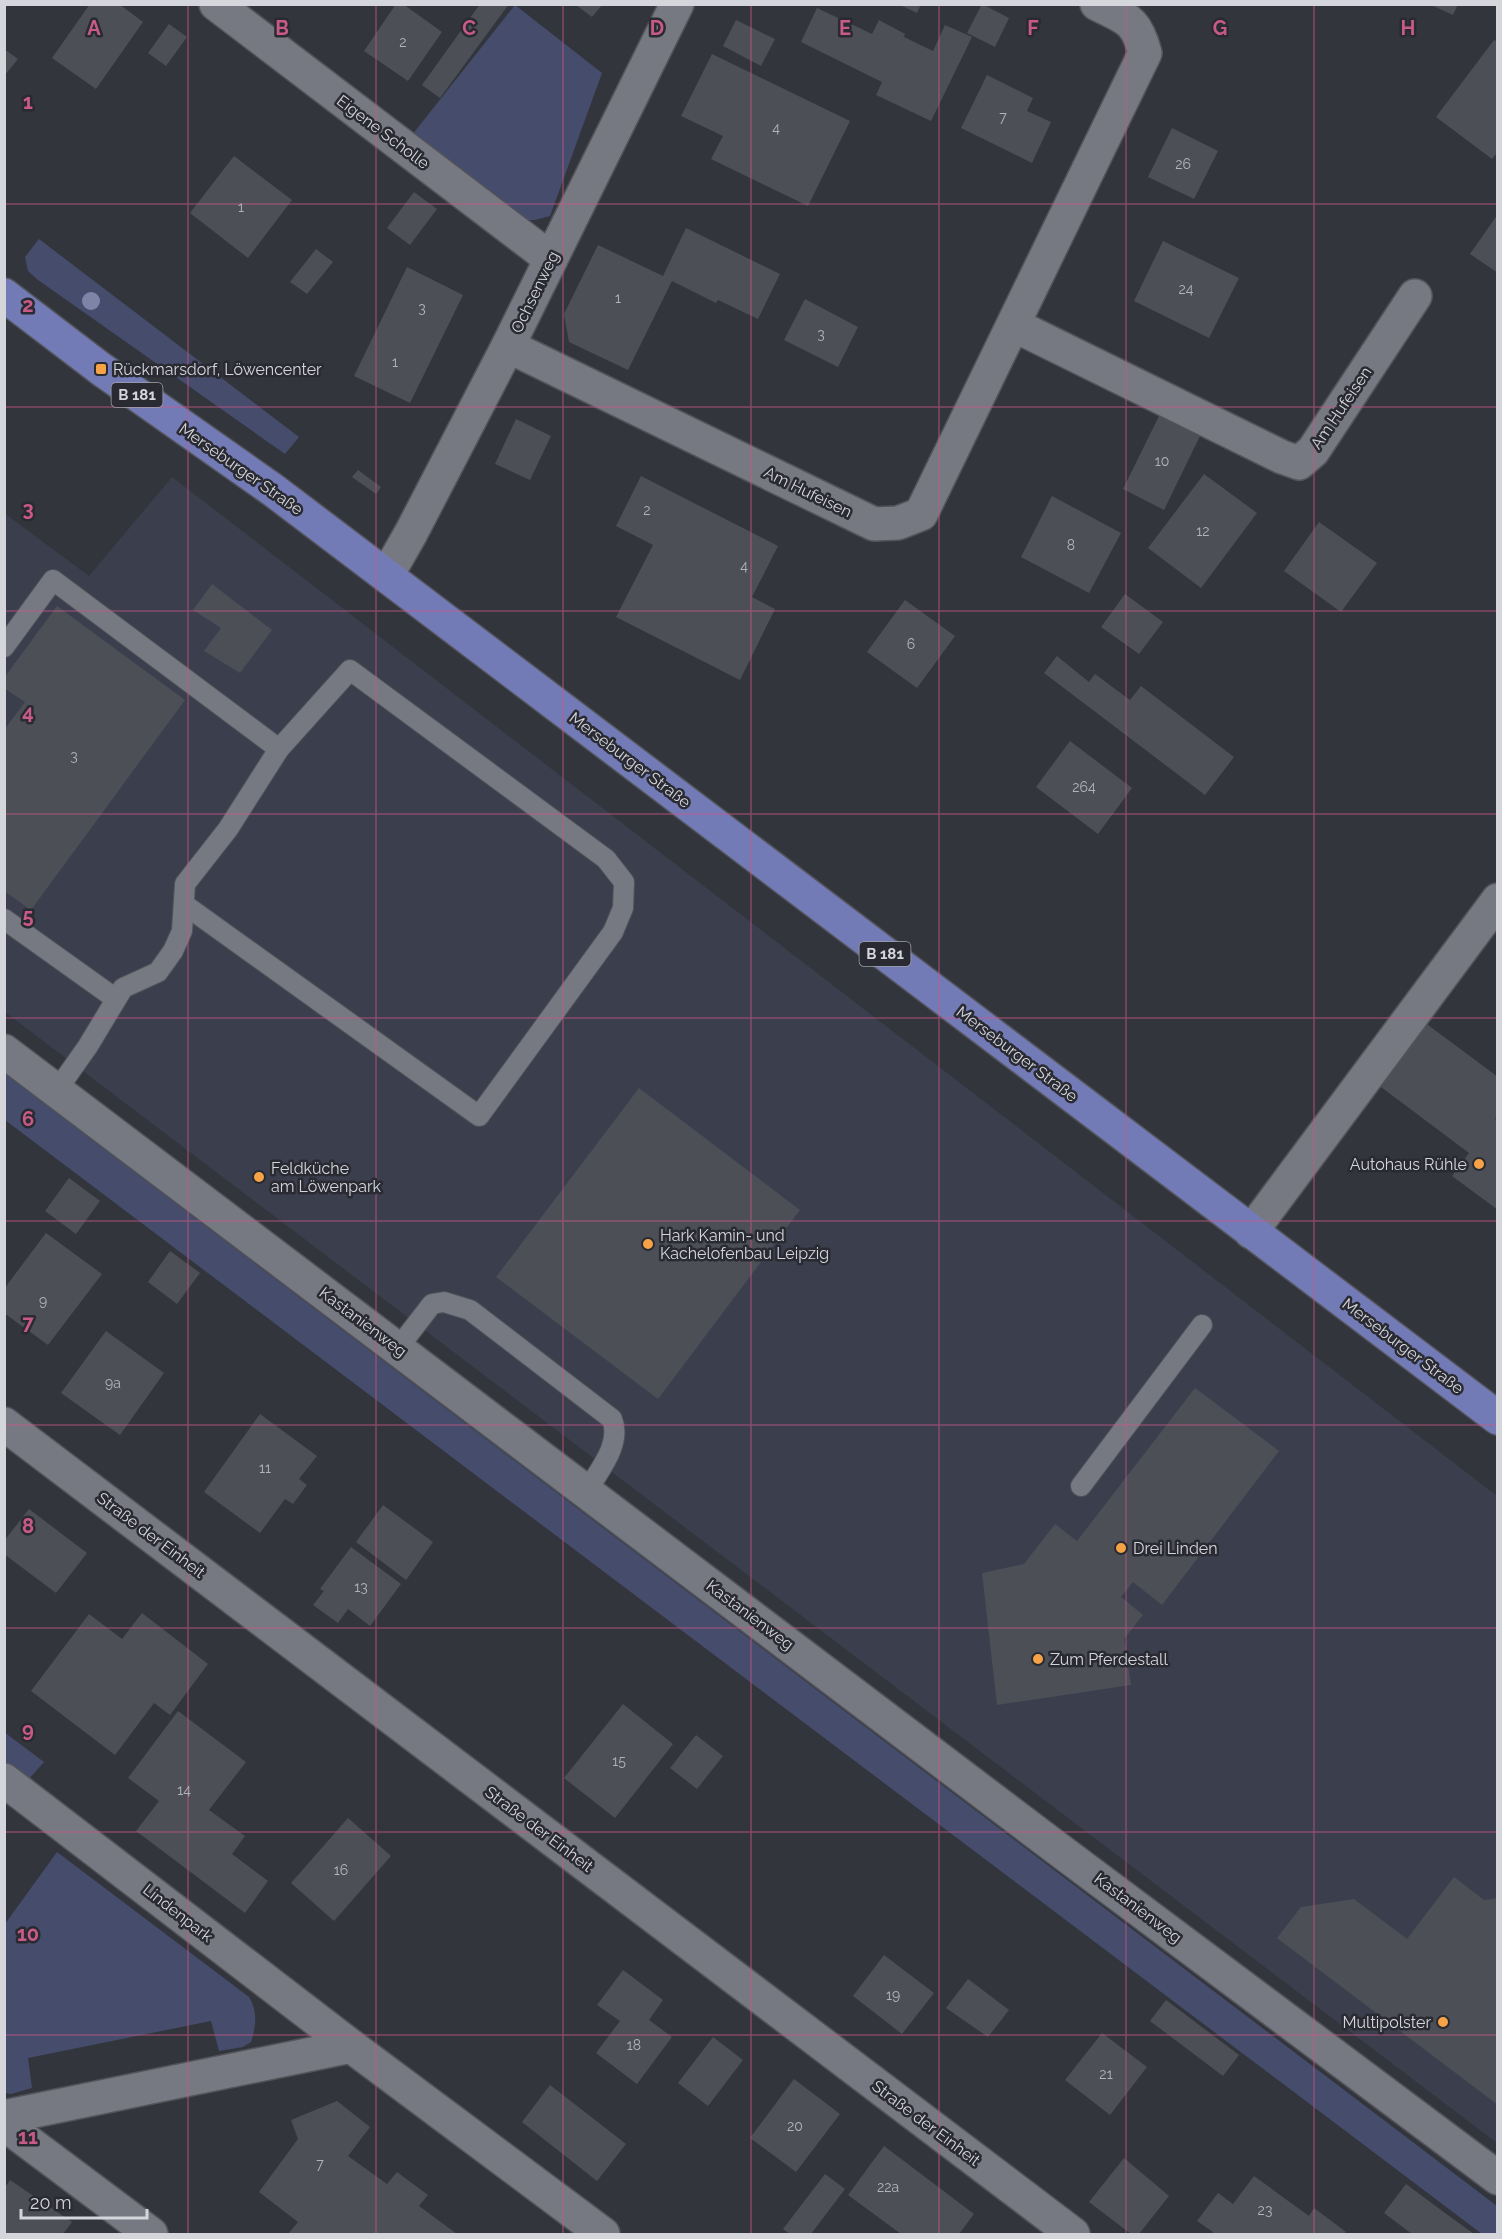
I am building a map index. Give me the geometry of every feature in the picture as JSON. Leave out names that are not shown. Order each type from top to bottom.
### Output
[{"type":"main road","name":"Merseburger Straße","points":[[4,295],[101,369],[273,490],[387,575],[1497,1418]]},
{"type":"street","name":"Eigene Scholle","points":[[216,4],[551,259]]},
{"type":"street","name":"Ochsenweg","points":[[387,575],[508,346],[677,4]]},
{"type":"street","name":"Am Hufeisen","points":[[508,346],[874,524],[898,523],[921,514],[1145,53],[1140,34],[1131,21],[1097,4]]},
{"type":"street","name":"Am Hufeisen","points":[[1014,325],[1282,457],[1299,463],[1313,451],[1415,296]]},
{"type":"street","points":[[1251,1232],[1497,900]]},
{"type":"street","name":"Kastanienweg","points":[[4,1051],[1497,2178]]},
{"type":"street","name":"Straße der Einheit","points":[[4,1424],[1073,2235]]},
{"type":"street","name":"Lindenpark","points":[[4,1780],[351,2046],[603,2235]]},
{"type":"street","points":[[4,2117],[351,2046]]},
{"type":"street","points":[[4,2124],[151,2235]]},
{"type":"lane","points":[[4,647],[53,580],[279,749]]},
{"type":"lane","points":[[57,1090],[88,1046],[123,988],[158,972],[173,951],[182,931],[185,884],[228,829],[279,749],[350,670],[606,859],[624,882],[623,908],[613,932],[479,1116],[185,905]]},
{"type":"lane","points":[[4,919],[116,999]]},
{"type":"lane","points":[[398,1348],[432,1304],[444,1302],[470,1310],[612,1419],[616,1430],[612,1448],[587,1491]]},
{"type":"lane","points":[[1081,1486],[1202,1325]]},
{"type":"shaded area","points":[[515,5],[602,73],[550,216],[535,220],[521,220],[412,135]]},
{"type":"shaded area","points":[[39,239],[299,437],[285,454],[38,280],[28,271],[25,257]]},
{"type":"shaded area","points":[[172,477],[1497,1496],[1497,2143],[5,1012],[4,513],[89,576]]},
{"type":"shaded area","points":[[5,1074],[1497,2206],[1497,2234],[1482,2234],[5,1120]]},
{"type":"shaded area","points":[[4,1732],[44,1762],[28,1780],[5,1767]]},
{"type":"shaded area","points":[[57,1852],[249,1997],[254,2008],[255,2019],[251,2042],[243,2047],[219,2051],[211,2021],[28,2058],[32,2088],[11,2094],[5,2093],[5,1924]]},
{"type":"building","points":[[90,4],[119,4],[143,22],[96,89],[52,58]]},
{"type":"building","points":[[396,4],[403,4],[442,32],[408,81],[364,51]]},
{"type":"building","points":[[480,4],[509,4],[440,98],[422,85]]},
{"type":"building","points":[[898,4],[921,4],[917,13]]},
{"type":"building","points":[[982,4],[1009,18],[995,47],[967,33]]},
{"type":"building","points":[[1429,4],[1458,4],[1453,15]]},
{"type":"building","points":[[576,5],[602,5],[592,17]]},
{"type":"building","points":[[817,8],[872,34],[879,20],[905,34],[904,37],[933,51],[945,25],[972,37],[931,121],[876,95],[882,82],[801,42]]},
{"type":"building","points":[[736,20],[775,39],[761,66],[723,46]]},
{"type":"building","points":[[169,24],[187,37],[166,66],[148,53]]},
{"type":"building","points":[[1494,40],[1498,42],[1498,152],[1492,159],[1436,117]]},
{"type":"building","points":[[4,49],[18,59],[4,76]]},
{"type":"building","points":[[712,54],[850,121],[808,206],[711,159],[723,136],[681,116]]},
{"type":"building","points":[[987,75],[1033,98],[1027,111],[1051,122],[1032,163],[961,128]]},
{"type":"building","points":[[1172,128],[1218,151],[1194,199],[1148,177]]},
{"type":"building","points":[[234,156],[292,200],[248,258],[190,213]]},
{"type":"building","points":[[414,192],[437,209],[410,245],[387,228]]},
{"type":"building","points":[[1498,214],[1498,273],[1470,254]]},
{"type":"building","points":[[686,228],[780,274],[758,319],[718,300],[716,303],[672,281],[628,370],[569,342],[564,314],[598,245],[663,276]]},
{"type":"building","points":[[1163,241],[1239,278],[1209,338],[1134,301]]},
{"type":"building","points":[[316,249],[333,262],[307,294],[290,282]]},
{"type":"building","points":[[407,267],[463,295],[410,403],[354,376]]},
{"type":"building","points":[[805,299],[858,327],[838,367],[784,340]]},
{"type":"building","points":[[1160,414],[1201,434],[1164,510],[1123,489]]},
{"type":"building","points":[[516,419],[551,436],[530,480],[495,464]]},
{"type":"building","points":[[358,470],[381,487],[376,494],[352,477]]},
{"type":"building","points":[[1204,474],[1257,513],[1201,588],[1148,548]]},
{"type":"building","points":[[641,476],[778,546],[752,597],[775,609],[740,680],[616,617],[653,545],[616,526]]},
{"type":"building","points":[[1052,496],[1121,533],[1089,593],[1021,557]]},
{"type":"building","points":[[1319,522],[1377,563],[1341,612],[1284,571]]},
{"type":"building","points":[[212,584],[272,630],[240,673],[204,651],[221,628],[193,610]]},
{"type":"building","points":[[1125,594],[1163,622],[1139,654],[1101,627]]},
{"type":"building","points":[[905,600],[955,636],[917,688],[867,652]]},
{"type":"building","points":[[57,606],[185,700],[31,910],[4,891],[4,730],[25,702],[4,688],[4,678]]},
{"type":"building","points":[[1057,656],[1089,682],[1095,674],[1130,700],[1141,686],[1234,757],[1205,795],[1044,673]]},
{"type":"building","points":[[1070,741],[1132,788],[1098,834],[1036,787]]},
{"type":"building","points":[[1424,1022],[1498,1077],[1498,1115],[1495,1119],[1498,1121],[1498,1210],[1452,1176],[1469,1153],[1377,1084]]},
{"type":"building","name":"Hark Kamin- und Kachelofenbau Leipzig","points":[[639,1088],[800,1210],[658,1399],[496,1277]]},
{"type":"building","points":[[69,1178],[100,1201],[76,1234],[45,1211]]},
{"type":"building","points":[[46,1233],[102,1274],[48,1345],[4,1313],[4,1289]]},
{"type":"building","points":[[170,1251],[200,1273],[177,1304],[148,1282]]},
{"type":"building","points":[[106,1331],[164,1373],[120,1435],[61,1393]]},
{"type":"building","name":"Drei Linden","points":[[1195,1388],[1279,1451],[1162,1605],[1133,1582],[1121,1597],[1143,1615],[1124,1639],[1131,1685],[997,1705],[982,1573],[1024,1564],[1055,1524],[1077,1541]]},
{"type":"building","points":[[260,1414],[317,1456],[299,1479],[307,1485],[293,1504],[285,1499],[260,1533],[204,1492]]},
{"type":"building","points":[[383,1505],[433,1542],[406,1580],[356,1542]]},
{"type":"building","points":[[29,1509],[87,1553],[56,1593],[4,1554],[4,1541]]},
{"type":"building","points":[[351,1547],[401,1584],[370,1626],[348,1609],[338,1623],[313,1605],[324,1591],[320,1589]]},
{"type":"building","points":[[142,1613],[208,1664],[170,1715],[154,1703],[115,1755],[31,1691],[89,1614],[122,1639]]},
{"type":"building","points":[[623,1704],[673,1744],[615,1818],[564,1778]]},
{"type":"building","points":[[178,1711],[246,1762],[209,1810],[245,1836],[232,1854],[268,1881],[245,1913],[136,1831],[159,1801],[128,1778]]},
{"type":"building","points":[[696,1735],[723,1756],[697,1789],[670,1768]]},
{"type":"building","points":[[348,1818],[391,1856],[334,1921],[291,1883]]},
{"type":"building","name":"Multipolster","points":[[1454,1877],[1484,1900],[1498,1898],[1498,2105],[1277,1938],[1301,1907],[1354,1899],[1407,1939]]},
{"type":"building","points":[[884,1955],[934,1993],[902,2034],[853,1996]]},
{"type":"building","points":[[623,1970],[663,2000],[649,2020],[672,2037],[637,2084],[596,2053],[620,2021],[597,2005]]},
{"type":"building","points":[[968,1979],[1009,2010],[988,2037],[946,2008]]},
{"type":"building","points":[[1166,2000],[1239,2055],[1223,2076],[1150,2021]]},
{"type":"building","points":[[1102,2033],[1147,2067],[1110,2115],[1065,2080]]},
{"type":"building","points":[[713,2037],[743,2060],[708,2106],[678,2083]]},
{"type":"building","points":[[794,2079],[840,2114],[796,2172],[750,2138]]},
{"type":"building","points":[[550,2085],[626,2144],[597,2181],[522,2122]]},
{"type":"building","points":[[337,2101],[370,2127],[348,2156],[387,2184],[397,2172],[428,2195],[419,2206],[457,2234],[288,2234],[298,2222],[259,2192],[298,2139],[291,2120]]},
{"type":"building","points":[[884,2146],[974,2214],[959,2234],[901,2234],[848,2195]]},
{"type":"building","points":[[1124,2158],[1169,2196],[1139,2234],[1131,2234],[1089,2202]]},
{"type":"building","points":[[825,2174],[845,2189],[811,2234],[790,2234],[783,2229]]},
{"type":"building","points":[[1254,2176],[1309,2216],[1314,2208],[1346,2232],[1343,2234],[1211,2234],[1213,2232],[1197,2221],[1218,2193],[1233,2204]]},
{"type":"building","points":[[10,2180],[72,2222],[63,2234],[4,2234],[4,2189]]},
{"type":"building","points":[[1406,2184],[1474,2234],[1412,2234],[1384,2213]]},
{"type":"place","name":"Rückmarsdorf, Löwencenter","points":[[101,369]]},
{"type":"place","name":"Autohaus Rühle","points":[[1479,1164]]},
{"type":"place","name":"Feldküche am Löwenpark","points":[[259,1177]]},
{"type":"place","name":"Hark Kamin- und Kachelofenbau Leipzig","points":[[648,1244]]},
{"type":"place","name":"Drei Linden","points":[[1121,1548]]},
{"type":"place","name":"Zum Pferdestall","points":[[1038,1659]]},
{"type":"place","name":"Multipolster","points":[[1443,2022]]}]
